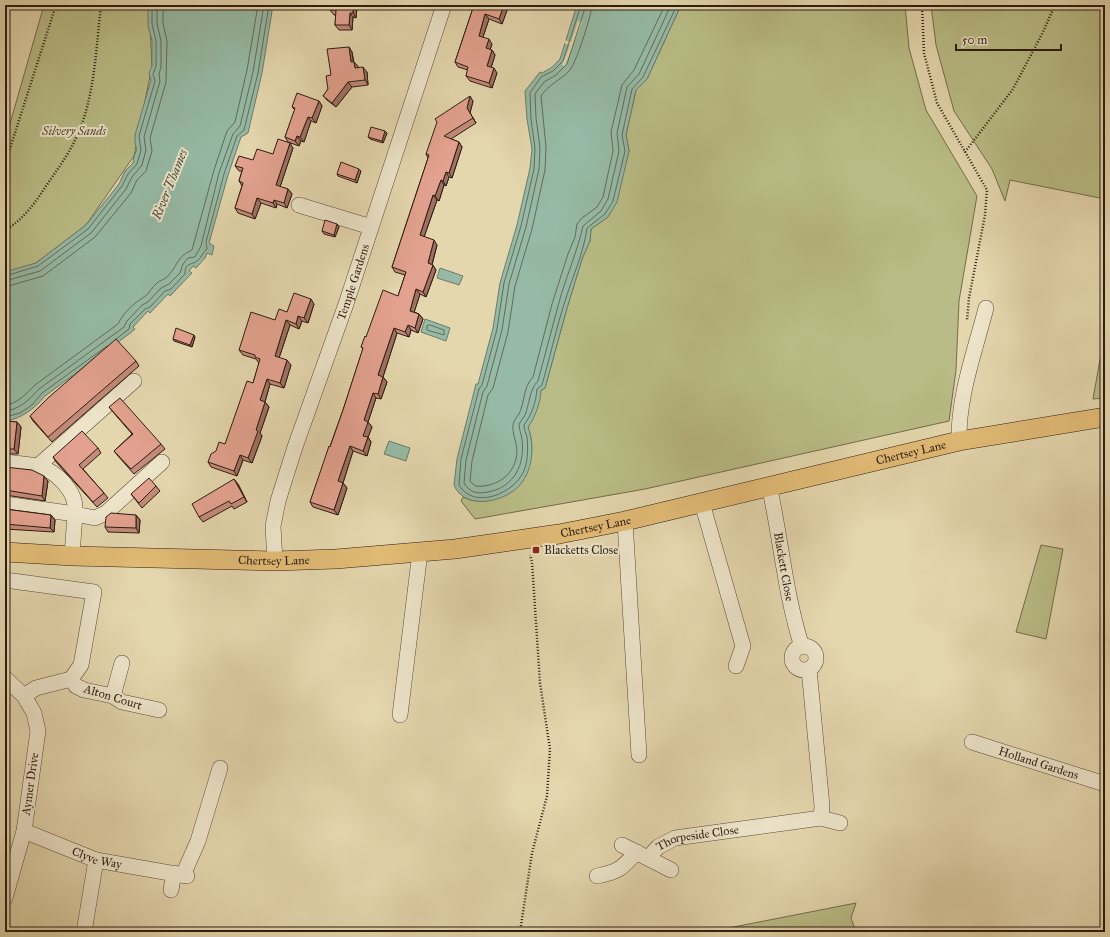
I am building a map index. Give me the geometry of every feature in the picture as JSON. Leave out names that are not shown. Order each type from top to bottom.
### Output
[{"type":"main road","name":"Chertsey Lane","points":[[5,552],[72,556],[275,561],[420,552],[525,539],[625,521],[702,503],[769,485],[959,441],[1105,417]]},
{"type":"street","name":"Temple Gardens","points":[[275,561],[273,526],[278,501],[371,228],[444,5]]},
{"type":"street","points":[[299,205],[371,228]]},
{"type":"street","points":[[959,441],[958,428],[964,389],[986,308]]},
{"type":"street","points":[[964,352],[964,389]]},
{"type":"street","points":[[39,466],[134,381]]},
{"type":"street","points":[[5,462],[47,468],[56,474],[73,493],[76,505],[72,556]]},
{"type":"street","points":[[5,504],[95,518],[106,513],[162,462]]},
{"type":"street","name":"Blackett Close","points":[[769,485],[777,524],[787,591],[802,647],[812,650],[815,657],[814,665],[809,669],[822,806],[821,818]]},
{"type":"street","points":[[702,503],[743,646],[736,666]]},
{"type":"street","points":[[625,521],[639,755]]},
{"type":"street","points":[[400,715],[420,552]]},
{"type":"street","name":"Alton Court","points":[[5,580],[94,592],[81,665],[71,679],[36,688],[24,696]]},
{"type":"street","points":[[113,696],[122,663]]},
{"type":"street","name":"Aymer Drive","points":[[5,678],[24,696],[34,713],[38,731],[24,831],[5,898]]},
{"type":"street","name":"Alton Court","points":[[71,679],[76,686],[84,690],[113,696],[122,702],[159,710]]},
{"type":"street","name":"Holland Gardens","points":[[972,742],[1105,784]]},
{"type":"street","points":[[171,890],[181,875],[198,841],[220,768]]},
{"type":"street","points":[[821,818],[840,823]]},
{"type":"street","name":"Thorpeside Close","points":[[642,855],[675,838],[821,818]]},
{"type":"street","name":"Clyve Way","points":[[24,831],[96,860],[181,875]]},
{"type":"street","name":"Thorpeside Close","points":[[622,844],[671,870]]},
{"type":"street","points":[[597,876],[614,872],[642,855]]},
{"type":"street","points":[[84,932],[96,860]]},
{"type":"path","points":[[5,164],[56,5]]},
{"type":"path","points":[[5,230],[31,206],[68,154],[77,136],[85,115],[91,87],[101,5]]},
{"type":"path","points":[[922,5],[924,53],[937,103],[987,190],[986,215],[969,298],[967,321]]},
{"type":"path","points":[[965,152],[1013,89],[1042,34],[1055,5]]},
{"type":"path","points":[[520,932],[532,853],[547,796],[550,749],[540,684],[532,562],[525,539]]},
{"type":"green space","name":"Silvery Sands","points":[[44,5],[149,5],[152,66],[134,156],[86,225],[36,263],[5,274],[5,141]]},
{"type":"green space","points":[[681,5],[905,5],[909,48],[926,110],[977,196],[959,301],[956,370],[949,421],[645,489],[475,519],[461,501],[463,497],[480,501],[498,498],[517,486],[528,469],[532,448],[528,427],[541,390],[545,388],[582,259],[590,241],[591,229],[608,217],[629,151],[626,135],[636,90],[647,79]]},
{"type":"green space","points":[[931,5],[1105,5],[1105,199],[1010,180],[1005,201],[992,169],[954,111],[936,45]]},
{"type":"green space","points":[[1105,331],[1105,398],[1093,399]]},
{"type":"green space","points":[[1041,545],[1063,549],[1046,639],[1016,632]]},
{"type":"green space","points":[[856,903],[851,918],[856,932],[708,932]]},
{"type":"water","name":"River Thames","points":[[148,5],[273,5],[262,73],[248,133],[241,137],[228,175],[209,243],[214,246],[212,255],[207,253],[205,258],[196,268],[193,266],[189,271],[192,273],[170,296],[168,294],[150,313],[148,311],[133,327],[135,329],[129,334],[45,396],[27,412],[17,418],[5,422],[5,272],[36,263],[86,225],[119,184],[125,171],[133,163],[137,149],[135,144],[135,135],[151,80],[149,73],[152,66],[152,41],[148,25]]},
{"type":"water","points":[[577,5],[681,5],[647,79],[636,90],[626,135],[629,151],[617,202],[608,217],[591,229],[590,241],[582,259],[567,308],[545,388],[541,390],[537,409],[528,427],[532,442],[532,450],[530,466],[527,474],[518,487],[511,493],[493,500],[474,501],[459,493],[454,485],[457,459],[476,384],[478,384],[493,328],[500,283],[517,225],[530,168],[532,149],[527,119],[525,91],[540,72],[542,73],[551,68],[560,59]]},
{"type":"water","points":[[440,268],[463,276],[459,285],[437,278]]},
{"type":"water","points":[[425,319],[450,328],[446,341],[421,332]]},
{"type":"water","points":[[389,441],[410,448],[406,461],[384,454]]},
{"type":"pier","points":[[578,21],[582,22],[565,66],[562,65],[570,45],[564,43],[564,40],[571,42]]},
{"type":"building","points":[[330,5],[353,5],[353,13],[350,13],[349,25],[335,25],[336,10],[330,10]]},
{"type":"building","points":[[474,5],[504,5],[499,19],[485,14],[479,36],[489,39],[486,48],[492,50],[487,66],[494,68],[489,83],[466,76],[468,67],[455,62]]},
{"type":"building","points":[[349,47],[351,62],[354,62],[355,68],[363,67],[365,80],[348,82],[332,103],[323,96],[328,89],[326,76],[331,75],[327,49]]},
{"type":"building","points":[[297,93],[319,101],[312,118],[308,117],[300,137],[297,136],[295,141],[285,137],[295,108],[292,107]]},
{"type":"building","points":[[470,96],[467,108],[473,118],[444,136],[459,142],[449,173],[446,172],[443,181],[441,180],[435,196],[433,195],[420,235],[434,240],[428,263],[433,265],[423,292],[416,289],[410,311],[419,314],[415,328],[408,325],[405,332],[394,328],[378,375],[383,377],[378,394],[373,393],[364,420],[368,422],[363,436],[368,437],[363,451],[350,446],[338,481],[343,483],[334,510],[310,502],[343,410],[363,348],[361,347],[383,290],[398,296],[406,272],[392,267],[429,155],[426,154],[437,122],[435,119]]},
{"type":"building","points":[[371,127],[385,131],[382,141],[368,137]]},
{"type":"building","points":[[278,139],[290,143],[276,185],[288,189],[284,203],[274,200],[273,203],[257,198],[252,214],[235,208],[243,183],[239,181],[243,168],[235,166],[239,156],[253,160],[257,149],[273,154]]},
{"type":"building","points":[[341,162],[359,169],[355,180],[337,174]]},
{"type":"building","points":[[325,220],[337,224],[334,235],[322,231]]},
{"type":"building","points":[[294,293],[311,299],[304,318],[298,316],[296,324],[286,320],[275,356],[287,360],[280,383],[267,379],[260,400],[265,402],[256,430],[258,431],[248,458],[240,455],[234,471],[208,462],[211,454],[216,451],[219,442],[225,444],[247,381],[253,383],[260,359],[255,357],[255,355],[239,350],[251,312],[275,320],[279,309],[287,312]]},
{"type":"building","points":[[176,328],[194,335],[190,345],[173,339]]},
{"type":"building","points":[[116,339],[136,361],[48,437],[30,416],[48,398]]},
{"type":"building","points":[[120,398],[161,444],[131,469],[114,451],[133,434],[109,407]]},
{"type":"building","points":[[5,421],[17,422],[14,449],[5,449]]},
{"type":"building","points":[[82,431],[98,448],[79,465],[104,493],[93,502],[53,457]]},
{"type":"building","points":[[5,467],[32,470],[44,476],[42,496],[5,490]]},
{"type":"building","points":[[149,478],[156,486],[139,503],[131,494]]},
{"type":"building","points":[[234,479],[244,497],[231,504],[229,501],[199,517],[192,504]]},
{"type":"building","points":[[5,509],[51,515],[50,528],[5,524]]},
{"type":"building","points":[[111,513],[136,515],[136,528],[105,527],[106,517]]},
{"type":"place","name":"Blacketts Close","points":[[536,550]]}]
